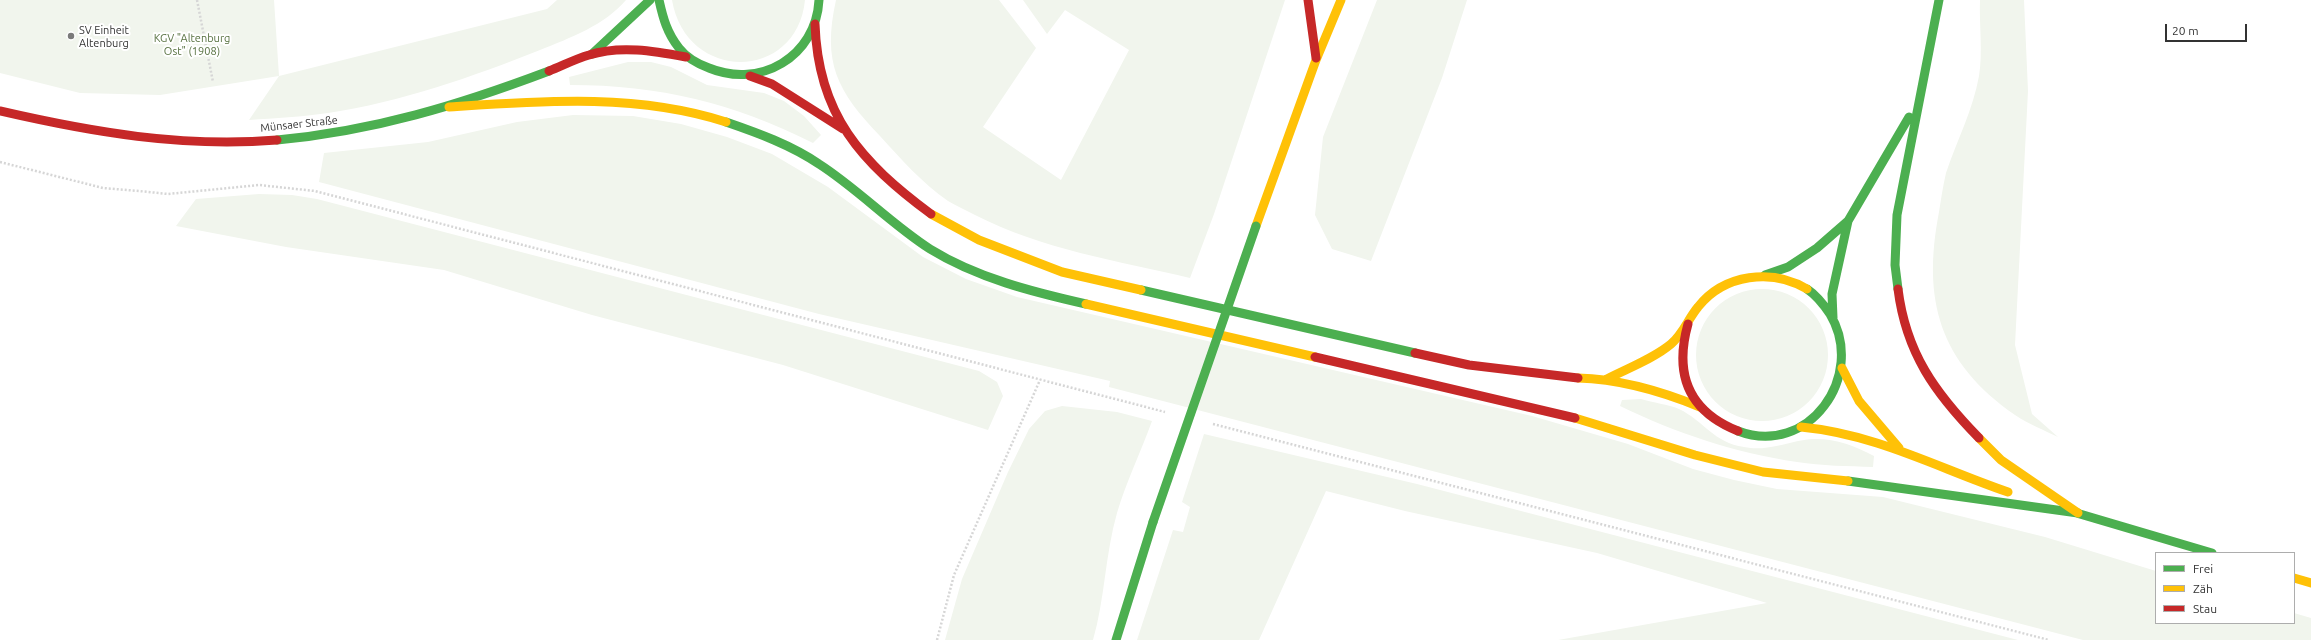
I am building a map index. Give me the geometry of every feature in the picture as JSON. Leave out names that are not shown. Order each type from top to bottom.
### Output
[{"type":"main road","name":"Münsaer Straße","points":[[592,54],[650,0]]},
{"type":"main road","points":[[659,0],[660,13],[670,37],[686,57],[705,69],[727,75],[750,76],[772,84],[843,129]]},
{"type":"main road","points":[[819,0],[815,24],[816,51],[826,92],[843,129],[875,169],[934,216],[979,240],[1062,272],[1469,364],[1566,378],[1607,379],[1680,399],[1700,407]]},
{"type":"main road","points":[[1308,0],[1316,60]]},
{"type":"main road","points":[[1116,640],[1154,522],[1256,226],[1316,60],[1341,0]]},
{"type":"main road","points":[[1939,0],[1897,215],[1894,265],[1900,304],[1911,346],[1930,380],[1957,415],[2001,460],[2078,513]]},
{"type":"main road","points":[[750,76],[771,70],[790,58],[804,43],[815,24]]},
{"type":"main road","name":"Münsaer Straße","points":[[0,111],[60,125],[123,134],[181,140],[240,142],[339,132],[449,107],[592,54],[626,51],[667,53],[686,57]]},
{"type":"main road","points":[[1833,318],[1832,294],[1848,221],[1919,99]]},
{"type":"main road","points":[[449,107],[571,100],[615,102],[666,107],[709,117],[761,133],[800,152],[836,176],[887,216],[950,260],[1026,290],[1559,413],[1695,455],[1763,472],[1823,480],[1872,483],[2078,513]]},
{"type":"main road","points":[[1607,379],[1671,344],[1688,324],[1700,303],[1719,287],[1741,278],[1765,275],[1788,267],[1817,248],[1848,221]]},
{"type":"main road","points":[[1765,275],[1792,281],[1816,296],[1833,318],[1842,342],[1842,368],[1835,392],[1824,407],[1801,427]]},
{"type":"main road","points":[[1688,324],[1682,345],[1682,367],[1688,388],[1700,407],[1721,425],[1747,435],[1775,436],[1801,427],[1820,427],[1899,448],[1981,484],[2209,552]]},
{"type":"main road","points":[[1842,368],[1849,386],[1868,416],[1899,448]]},
{"type":"main road","points":[[2295,578],[2311,582]]},
{"type":"path","points":[[197,0],[213,82]]},
{"type":"path","points":[[0,162],[103,188],[124,190],[168,194],[259,185],[315,191],[1172,413]]},
{"type":"path","points":[[937,640],[954,575],[1040,380]]},
{"type":"path","points":[[1211,423],[2049,640]]},
{"type":"green space","name":"KGV \"Altenburg Ost\" (1908)","points":[[0,0],[274,0],[279,76],[160,95],[80,93],[0,73]]},
{"type":"green space","points":[[557,0],[626,0],[608,17],[586,30],[514,60],[436,88],[382,102],[328,113],[249,120],[279,76],[547,9]]},
{"type":"green space","points":[[672,0],[805,0],[798,27],[783,46],[763,58],[741,62],[718,58],[698,47],[681,27]]},
{"type":"green space","points":[[836,0],[999,0],[1036,48],[983,127],[1061,180],[1129,50],[1065,10],[1047,34],[1023,0],[1285,0],[1214,214],[1190,278],[1080,253],[1026,237],[975,215],[951,203],[938,194],[912,170],[865,120],[843,90],[832,59],[832,22]]},
{"type":"green space","points":[[1377,0],[1467,0],[1442,78],[1371,261],[1332,249],[1315,215],[1323,137]]},
{"type":"green space","points":[[1980,0],[2024,0],[2028,91],[2015,345],[2032,414],[2058,437],[2015,415],[1989,395],[1969,373],[1953,351],[1942,327],[1936,301],[1933,273],[1934,244],[1946,173],[1969,113],[1979,76],[1981,58]]},
{"type":"green space","points":[[628,62],[651,62],[671,67],[707,85],[764,93],[784,101],[804,116],[821,135],[813,143],[754,117],[725,107],[665,93],[635,88],[570,85],[569,77]]},
{"type":"green space","points":[[573,115],[633,116],[681,124],[727,137],[772,154],[828,187],[923,257],[966,279],[1017,297],[1532,416],[1628,444],[1693,469],[1734,480],[1777,489],[1883,497],[2045,537],[2155,571],[2155,624],[2295,624],[2295,613],[2311,618],[2311,640],[2083,640],[1109,387],[1110,381],[819,314],[319,182],[324,153],[428,142],[517,122]]},
{"type":"green space","points":[[259,194],[292,195],[317,199],[979,371],[997,382],[1003,396],[988,430],[783,365],[592,315],[444,270],[286,247],[176,226],[196,199]]},
{"type":"green space","points":[[1762,289],[1787,294],[1804,304],[1813,313],[1823,330],[1828,355],[1823,380],[1813,397],[1804,406],[1787,416],[1762,421],[1737,416],[1720,406],[1711,397],[1701,380],[1696,355],[1701,330],[1711,313],[1720,304],[1737,294]]},
{"type":"green space","points":[[1641,399],[1679,409],[1717,436],[1734,445],[1758,448],[1771,447],[1808,439],[1837,441],[1856,447],[1874,456],[1873,467],[1835,466],[1806,463],[1751,453],[1706,441],[1663,425],[1620,406],[1622,400]]},
{"type":"green space","points":[[1062,406],[1117,412],[1152,421],[1117,513],[1093,640],[945,640],[962,579],[1008,472],[1029,429],[1045,411]]},
{"type":"green space","points":[[1204,434],[1417,484],[2018,640],[1558,640],[1767,603],[1597,553],[1405,511],[1326,491],[1259,640],[1137,640],[1173,530],[1183,532],[1190,507],[1182,502]]},
{"type":"traffic: fast","points":[[592,54],[650,0]]},
{"type":"traffic: fast","points":[[659,0],[668,31],[679,48],[685,54],[709,68],[728,73],[747,74],[765,71],[782,63],[796,52],[808,38],[816,20],[819,0]]},
{"type":"traffic: fast","points":[[1898,289],[1895,265],[1897,215],[1939,0]]},
{"type":"traffic: fast","points":[[277,140],[348,130],[416,115],[482,95],[549,71]]},
{"type":"traffic: fast","points":[[1765,275],[1788,267],[1817,248],[1848,221],[1909,117]]},
{"type":"traffic: fast","points":[[726,122],[774,140],[808,157],[847,184],[916,239],[948,259],[1006,283],[1086,304]]},
{"type":"traffic: fast","points":[[1833,318],[1832,294],[1848,221]]},
{"type":"traffic: fast","points":[[1153,522],[1256,226]]},
{"type":"traffic: fast","points":[[1738,431],[1764,436],[1787,433],[1808,422],[1824,406],[1836,385],[1841,362],[1840,338],[1830,314],[1820,300],[1807,289]]},
{"type":"traffic: fast","points":[[1141,290],[1415,353]]},
{"type":"traffic: fast","points":[[1848,481],[2078,513]]},
{"type":"traffic: fast","points":[[2063,509],[2209,552]]},
{"type":"traffic: fast","points":[[1116,640],[1153,522]]},
{"type":"traffic: slow","points":[[1256,226],[1316,60],[1341,0]]},
{"type":"traffic: slow","points":[[449,107],[553,101],[588,101],[658,107],[692,113],[726,122]]},
{"type":"traffic: slow","points":[[931,214],[979,240],[1062,272],[1141,290]]},
{"type":"traffic: slow","points":[[1607,379],[1648,359],[1671,344],[1679,336],[1698,307],[1721,287],[1735,281],[1764,277],[1779,278],[1793,282],[1807,289]]},
{"type":"traffic: slow","points":[[1086,304],[1315,357]]},
{"type":"traffic: slow","points":[[1842,368],[1859,401],[1899,448]]},
{"type":"traffic: slow","points":[[1578,378],[1624,383],[1655,391],[1700,407]]},
{"type":"traffic: slow","points":[[1575,418],[1695,455],[1763,472],[1848,481]]},
{"type":"traffic: slow","points":[[1801,427],[1829,431],[1881,444],[2008,492]]},
{"type":"traffic: slow","points":[[1979,438],[2001,460],[2078,513]]},
{"type":"traffic: slow","points":[[2295,578],[2311,583]]},
{"type":"traffic: jam","points":[[1308,0],[1316,58]]},
{"type":"traffic: jam","points":[[815,24],[818,56],[825,85],[835,110],[848,134],[864,155],[884,175],[906,195],[931,214]]},
{"type":"traffic: jam","points":[[549,71],[584,57],[613,50],[649,51],[686,57]]},
{"type":"traffic: jam","points":[[750,76],[772,84],[843,129]]},
{"type":"traffic: jam","points":[[0,111],[103,132],[172,140],[207,142],[277,140]]},
{"type":"traffic: jam","points":[[1898,289],[1908,333],[1925,371],[1949,405],[1979,438]]},
{"type":"traffic: jam","points":[[1688,324],[1684,342],[1683,359],[1684,375],[1689,389],[1697,402],[1707,413],[1721,423],[1738,431]]},
{"type":"traffic: jam","points":[[1415,353],[1469,365],[1578,378]]},
{"type":"traffic: jam","points":[[1315,357],[1575,418]]},
{"type":"place","name":"SV Einheit Altenburg","points":[[71,36]]}]
